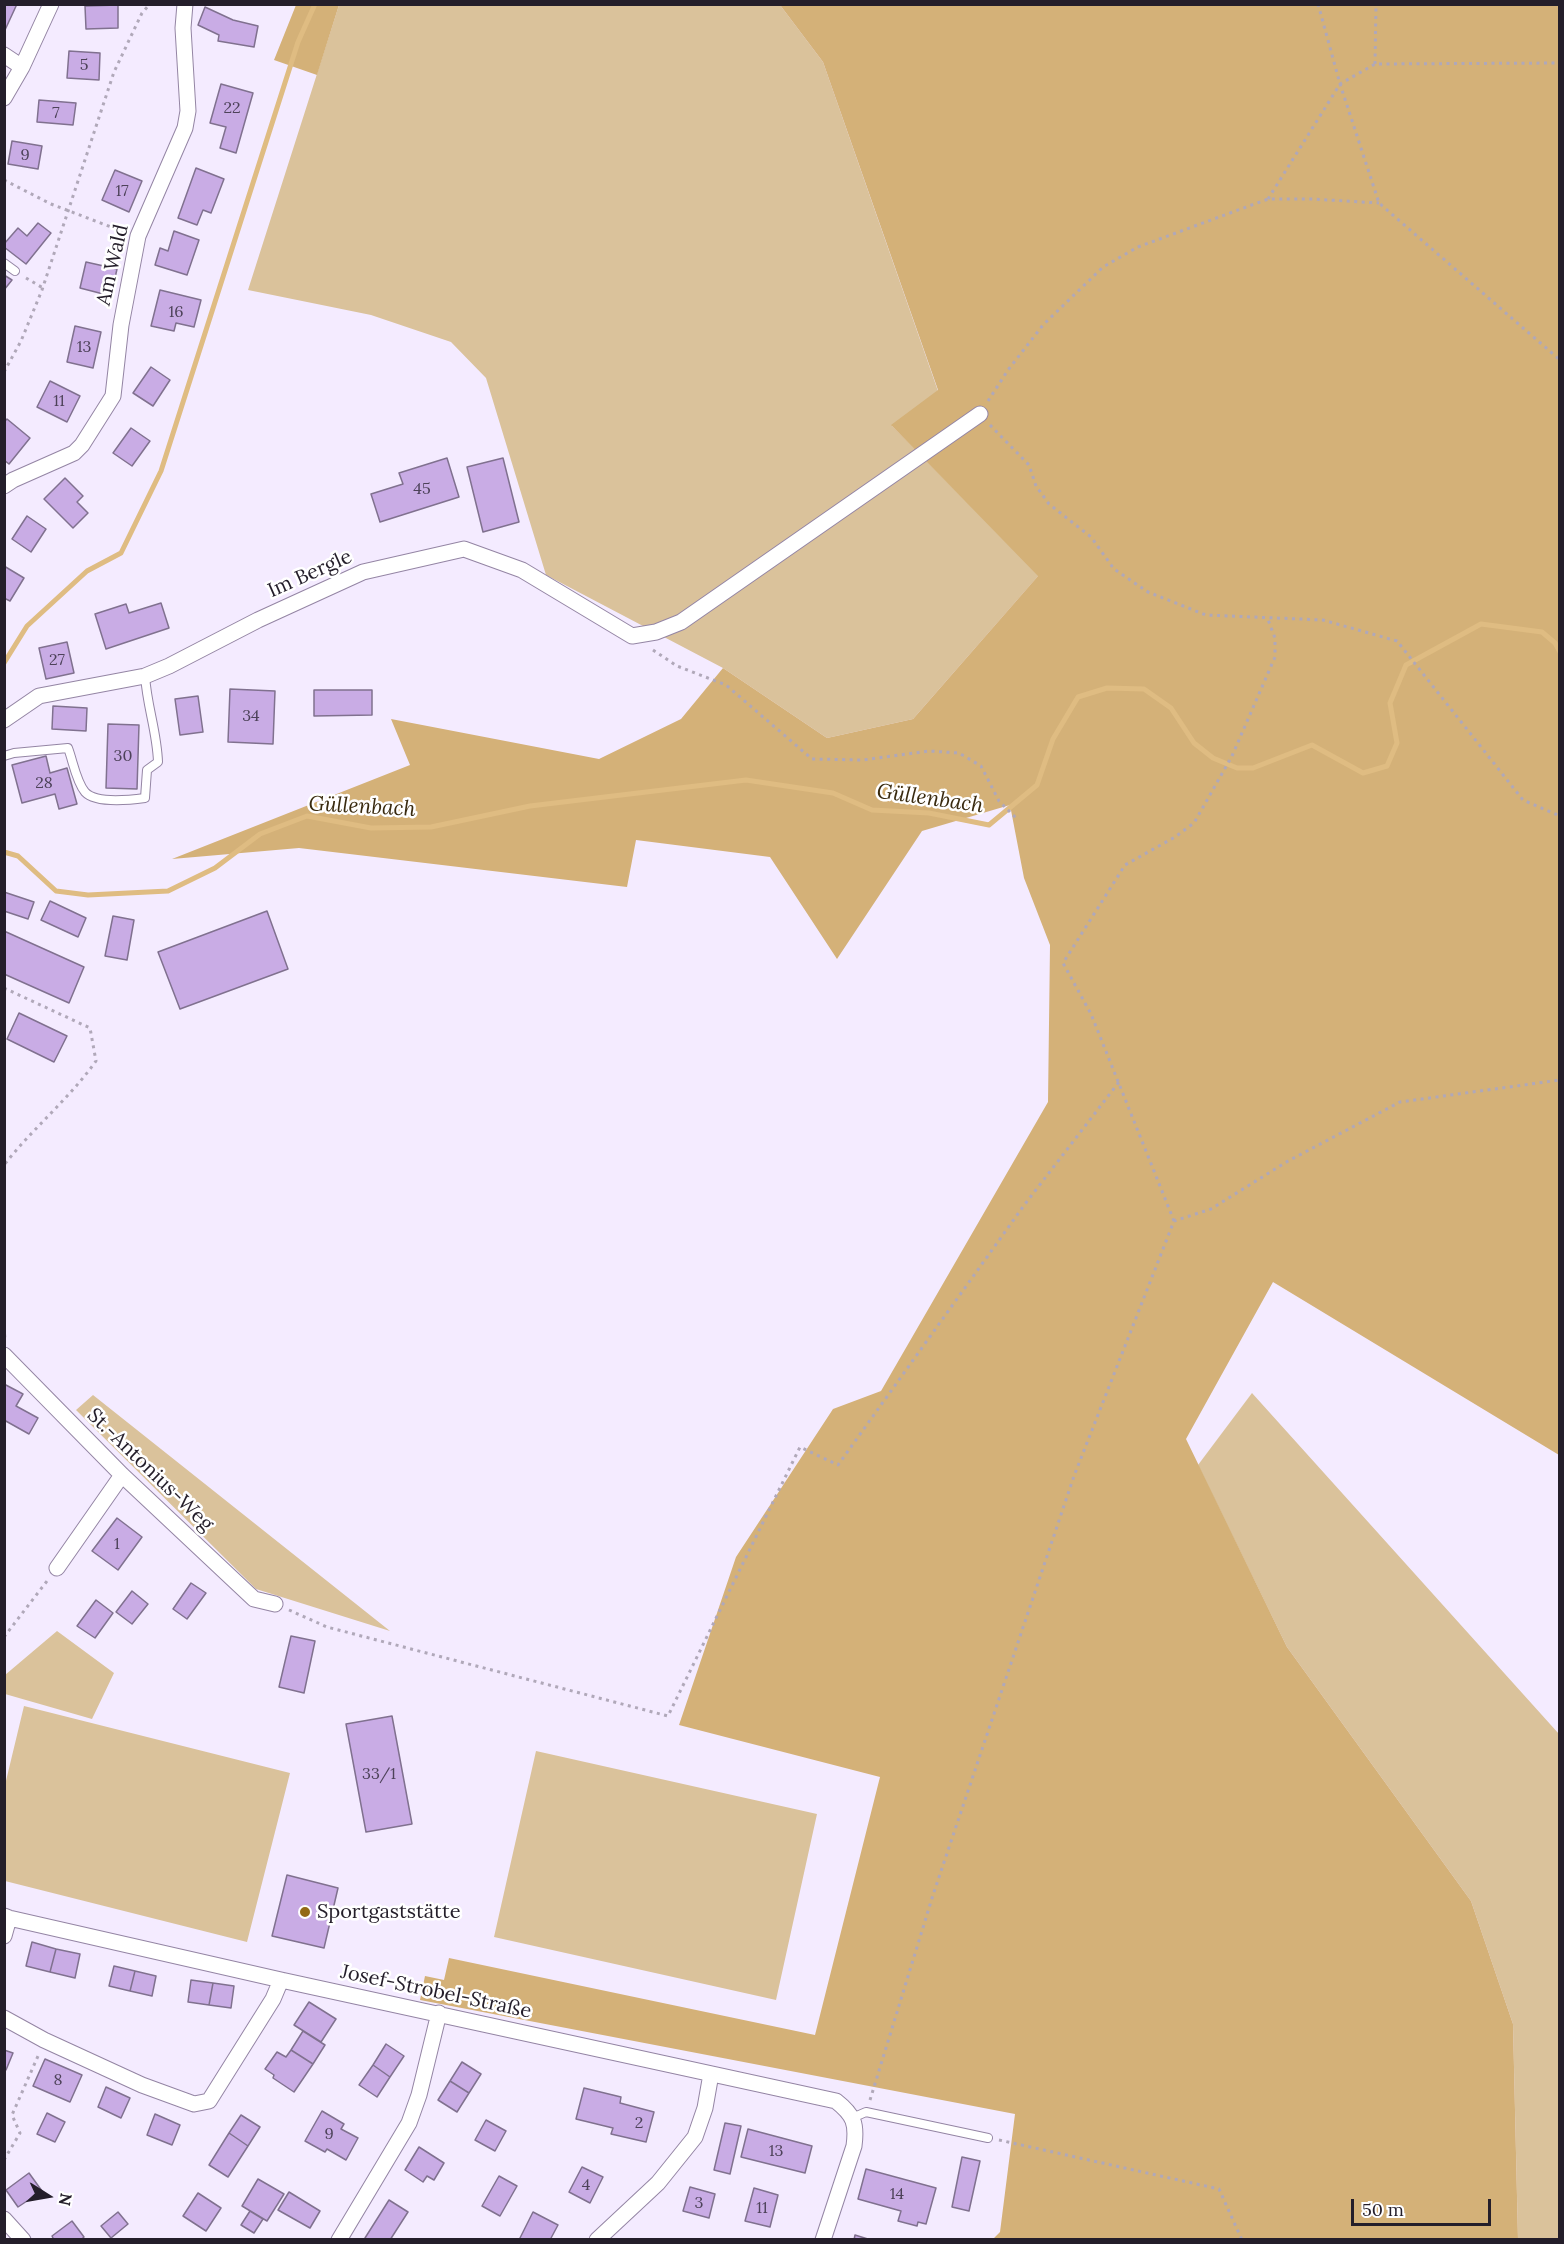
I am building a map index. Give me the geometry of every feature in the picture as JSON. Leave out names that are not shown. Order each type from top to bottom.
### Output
[{"type":"street","points":[[4,98],[22,67],[51,4]]},
{"type":"street","name":"Am Wald","points":[[4,486],[74,453],[82,445],[111,400],[124,302],[138,236],[180,141],[187,119],[183,28],[185,4]]},
{"type":"street","points":[[4,55],[22,67]]},
{"type":"street","points":[[632,636],[656,632],[681,622],[980,414]]},
{"type":"street","name":"Im Bergle","points":[[4,720],[39,696],[145,676],[258,620],[363,572],[464,549],[522,570],[632,636]]},
{"type":"street","name":"St.-Antonius-Weg","points":[[5,1357],[122,1475],[254,1599],[274,1604]]},
{"type":"street","points":[[57,1568],[122,1475]]},
{"type":"street","points":[[4,1936],[7,1917]]},
{"type":"street","name":"Josef-Strobel-Straße","points":[[7,1917],[281,1980],[836,2101],[859,2115]]},
{"type":"street","points":[[4,2018],[44,2040],[142,2085],[194,2104],[209,2101],[273,1999],[281,1980]]},
{"type":"street","points":[[339,2240],[409,2123],[419,2095],[439,2013]]},
{"type":"street","points":[[597,2240],[658,2183],[694,2137],[705,2108],[711,2074]]},
{"type":"street","points":[[823,2240],[854,2146],[859,2115]]},
{"type":"street","points":[[4,2219],[23,2240]]},
{"type":"lane","points":[[4,263],[15,271]]},
{"type":"lane","points":[[4,756],[68,748],[84,790],[90,796],[120,801],[145,798],[147,770],[158,762],[157,738],[146,694],[145,676]]},
{"type":"lane","points":[[859,2115],[988,2138]]},
{"type":"path","points":[[4,372],[21,341],[43,288],[114,72],[142,13],[150,4]]},
{"type":"path","points":[[1318,4],[1340,84],[1379,203],[1560,360]]},
{"type":"path","points":[[1375,64],[1376,4]]},
{"type":"path","points":[[1268,199],[1340,84],[1375,64],[1560,63]]},
{"type":"path","points":[[4,180],[68,211],[138,236]]},
{"type":"path","points":[[1379,203],[1268,199],[1138,247],[1103,267],[1043,325],[1008,370],[980,414],[1029,465],[1036,486],[1049,504],[1091,537],[1113,569],[1148,592],[1206,615],[1323,620],[1397,641],[1523,800],[1560,816]]},
{"type":"path","points":[[15,271],[43,288]]},
{"type":"path","points":[[859,2115],[1074,1476],[1174,1221],[1091,1014],[1063,963],[1125,865],[1175,837],[1194,823],[1232,756],[1275,657],[1275,638],[1267,617]]},
{"type":"path","points":[[632,636],[677,666],[726,685],[812,759],[863,760],[929,751],[959,753],[981,766],[999,801],[1017,819]]},
{"type":"path","points":[[4,988],[90,1028],[96,1061],[78,1086],[4,1165]]},
{"type":"path","points":[[1174,1221],[1211,1209],[1288,1161],[1400,1102],[1560,1080]]},
{"type":"path","points":[[274,1604],[327,1627],[668,1716],[800,1447],[838,1465],[1025,1204],[1119,1082]]},
{"type":"path","points":[[4,1637],[57,1568]]},
{"type":"path","points":[[4,2160],[20,2133],[12,2115],[44,2040]]},
{"type":"path","points":[[988,2138],[1219,2189],[1242,2240]]},
{"type":"shaded area","points":[[296,5],[339,5],[317,75],[274,60]]},
{"type":"shaded area","points":[[339,5],[780,5],[823,62],[938,391],[892,426],[1039,575],[913,719],[827,738],[723,668],[546,575],[486,378],[451,342],[371,315],[248,290]]},
{"type":"shaded area","points":[[780,5],[1559,5],[1559,1455],[1273,1282],[1186,1439],[1287,1647],[1471,1901],[1513,2024],[1518,2239],[993,2239],[1000,2232],[1015,2114],[420,2000],[425,1976],[444,1980],[449,1958],[815,2035],[880,1777],[679,1725],[736,1557],[833,1409],[881,1391],[1048,1102],[1050,945],[1024,878],[1010,805],[922,831],[837,959],[770,857],[636,840],[627,887],[299,848],[172,859],[410,765],[391,719],[599,759],[681,719],[723,668],[827,738],[913,719],[1038,576],[891,425],[938,390],[823,62]]},
{"type":"shaded area","points":[[1252,1393],[1559,1734],[1559,2239],[1518,2239],[1513,2024],[1471,1901],[1287,1647],[1198,1465]]},
{"type":"shaded area","points":[[93,1395],[390,1631],[256,1589],[76,1410]]},
{"type":"shaded area","points":[[57,1631],[114,1673],[92,1719],[5,1694],[5,1675]]},
{"type":"shaded area","points":[[24,1706],[290,1773],[247,1942],[5,1881],[5,1785]]},
{"type":"shaded area","points":[[536,1751],[817,1814],[776,2000],[494,1937]]},
{"type":"building","points":[[4,4],[17,4],[5,30],[4,30]]},
{"type":"building","points":[[118,5],[118,28],[86,29],[85,6]]},
{"type":"building","points":[[205,7],[233,20],[258,26],[254,47],[218,41],[219,35],[198,25]]},
{"type":"building","points":[[69,51],[100,53],[99,80],[67,78]]},
{"type":"building","points":[[221,84],[253,93],[236,153],[220,148],[226,127],[210,123]]},
{"type":"building","points":[[39,100],[76,103],[73,125],[37,122]]},
{"type":"building","points":[[12,141],[42,146],[38,169],[8,164]]},
{"type":"building","points":[[196,168],[224,179],[211,213],[203,210],[197,225],[178,218]]},
{"type":"building","points":[[115,170],[142,181],[129,212],[102,200]]},
{"type":"building","points":[[38,223],[51,233],[26,264],[4,247],[4,244],[18,228],[27,236]]},
{"type":"building","points":[[174,231],[199,240],[187,275],[155,265],[160,248],[168,251]]},
{"type":"building","points":[[86,262],[117,269],[111,296],[80,288]]},
{"type":"building","points":[[4,275],[12,280],[4,290]]},
{"type":"building","points":[[160,290],[201,300],[194,327],[176,323],[174,331],[151,326]]},
{"type":"building","points":[[75,326],[101,332],[93,368],[67,362]]},
{"type":"building","points":[[151,367],[170,380],[153,406],[133,393]]},
{"type":"building","points":[[50,381],[80,396],[67,422],[37,407]]},
{"type":"building","points":[[7,419],[30,438],[9,464],[4,460],[4,422]]},
{"type":"building","points":[[131,428],[150,441],[132,466],[113,453]]},
{"type":"building","points":[[447,458],[459,497],[380,522],[371,494],[403,484],[399,473]]},
{"type":"building","points":[[503,458],[519,522],[483,532],[467,467]]},
{"type":"building","points":[[65,478],[83,496],[77,502],[88,513],[73,528],[44,499]]},
{"type":"building","points":[[27,516],[46,529],[31,552],[12,539]]},
{"type":"building","points":[[4,566],[24,578],[10,601],[4,598]]},
{"type":"building","points":[[161,603],[169,628],[106,649],[95,614],[126,604],[129,613]]},
{"type":"building","points":[[67,642],[74,673],[46,679],[39,648]]},
{"type":"building","points":[[230,689],[275,691],[273,744],[228,742]]},
{"type":"building","points":[[314,690],[372,690],[372,715],[314,716]]},
{"type":"building","points":[[198,696],[203,732],[180,735],[175,699]]},
{"type":"building","points":[[53,706],[87,708],[86,731],[52,729]]},
{"type":"building","points":[[108,724],[139,725],[137,789],[106,788]]},
{"type":"building","points":[[46,756],[50,773],[67,768],[77,804],[59,809],[55,794],[22,803],[12,765]]},
{"type":"building","points":[[4,892],[34,902],[28,919],[4,911]]},
{"type":"building","points":[[50,901],[86,918],[78,937],[41,920]]},
{"type":"building","points":[[267,911],[288,969],[180,1009],[158,952]]},
{"type":"building","points":[[113,916],[134,920],[127,960],[105,956]]},
{"type":"building","points":[[4,931],[84,967],[69,1003],[4,974]]},
{"type":"building","points":[[19,1013],[67,1036],[54,1062],[7,1039]]},
{"type":"building","points":[[4,1384],[23,1394],[16,1406],[38,1418],[29,1434],[4,1420]]},
{"type":"building","points":[[117,1518],[142,1537],[118,1570],[92,1551]]},
{"type":"building","points":[[191,1583],[206,1593],[187,1619],[173,1609]]},
{"type":"building","points":[[132,1591],[148,1604],[132,1624],[116,1612]]},
{"type":"building","points":[[96,1600],[113,1613],[95,1638],[77,1626]]},
{"type":"building","points":[[291,1636],[315,1641],[304,1693],[279,1687]]},
{"type":"building","points":[[392,1716],[412,1824],[366,1832],[346,1724]]},
{"type":"building","name":"Sportgaststätte","points":[[287,1875],[338,1888],[324,1948],[272,1936]]},
{"type":"building","points":[[32,1942],[56,1949],[50,1972],[26,1966]]},
{"type":"building","points":[[56,1949],[80,1954],[75,1978],[50,1972]]},
{"type":"building","points":[[114,1966],[135,1971],[130,1991],[109,1986]]},
{"type":"building","points":[[135,1971],[156,1976],[152,1996],[130,1991]]},
{"type":"building","points":[[191,1980],[213,1983],[209,2005],[188,2002]]},
{"type":"building","points":[[213,1983],[234,1986],[231,2008],[209,2005]]},
{"type":"building","points":[[309,2002],[336,2019],[321,2042],[294,2025]]},
{"type":"building","points":[[303,2031],[325,2045],[313,2064],[291,2050]]},
{"type":"building","points":[[386,2044],[404,2056],[390,2077],[373,2065]]},
{"type":"building","points":[[4,2050],[13,2053],[6,2070],[4,2069]]},
{"type":"building","points":[[291,2050],[313,2064],[294,2092],[273,2078],[274,2075],[265,2069],[277,2052],[286,2057]]},
{"type":"building","points":[[45,2059],[82,2075],[70,2102],[33,2086]]},
{"type":"building","points":[[462,2062],[481,2074],[469,2093],[450,2081]]},
{"type":"building","points":[[373,2065],[390,2077],[377,2097],[359,2085]]},
{"type":"building","points":[[450,2081],[469,2093],[457,2112],[438,2100]]},
{"type":"building","points":[[106,2087],[130,2098],[121,2118],[98,2107]]},
{"type":"building","points":[[584,2088],[621,2097],[620,2103],[654,2112],[646,2142],[611,2134],[613,2128],[576,2119]]},
{"type":"building","points":[[322,2111],[344,2124],[341,2129],[358,2138],[346,2160],[327,2149],[325,2152],[305,2141]]},
{"type":"building","points":[[47,2113],[65,2122],[55,2142],[37,2134]]},
{"type":"building","points":[[155,2114],[180,2125],[172,2145],[147,2135]]},
{"type":"building","points":[[241,2115],[260,2127],[248,2146],[229,2133]]},
{"type":"building","points":[[486,2120],[506,2131],[495,2151],[475,2140]]},
{"type":"building","points":[[725,2123],[741,2126],[730,2174],[714,2170]]},
{"type":"building","points":[[748,2129],[812,2146],[805,2173],[741,2157]]},
{"type":"building","points":[[229,2133],[248,2146],[228,2177],[209,2165]]},
{"type":"building","points":[[419,2147],[444,2163],[434,2180],[427,2176],[423,2182],[405,2170]]},
{"type":"building","points":[[962,2157],[980,2161],[969,2211],[952,2207]]},
{"type":"building","points":[[582,2167],[603,2177],[590,2203],[569,2192]]},
{"type":"building","points":[[866,2169],[936,2188],[926,2224],[918,2222],[917,2226],[898,2221],[901,2211],[858,2199]]},
{"type":"building","points":[[29,2173],[42,2191],[18,2207],[6,2190]]},
{"type":"building","points":[[499,2176],[517,2186],[500,2216],[482,2206]]},
{"type":"building","points":[[258,2179],[284,2194],[267,2221],[242,2206]]},
{"type":"building","points":[[690,2187],[715,2194],[709,2218],[683,2211]]},
{"type":"building","points":[[754,2188],[778,2195],[770,2227],[745,2221]]},
{"type":"building","points":[[289,2192],[320,2211],[310,2228],[278,2210]]},
{"type":"building","points":[[198,2193],[221,2208],[206,2231],[183,2216]]},
{"type":"building","points":[[389,2200],[408,2212],[390,2240],[367,2240],[365,2238]]},
{"type":"building","points":[[250,2211],[263,2219],[254,2233],[241,2225]]},
{"type":"building","points":[[118,2212],[128,2224],[111,2238],[101,2226]]},
{"type":"building","points":[[533,2212],[558,2225],[550,2240],[519,2240]]},
{"type":"building","points":[[72,2221],[84,2237],[81,2240],[54,2240],[52,2236]]},
{"type":"building","points":[[855,2235],[871,2240],[854,2240]]},
{"type":"waterway","points":[[4,663],[27,626],[87,571],[121,553],[161,471],[298,42],[315,4]]},
{"type":"waterway","name":"Güllenbach","points":[[4,852],[18,856],[56,891],[88,895],[168,891],[215,868],[260,834],[307,816],[371,828],[431,827],[530,806],[746,780],[833,793],[872,810],[929,813],[989,825],[1037,785],[1053,739],[1078,697],[1107,688],[1144,689],[1171,708],[1194,743],[1213,758],[1237,768],[1253,768],[1312,745],[1363,773],[1387,766],[1397,743],[1390,703],[1406,665],[1481,624],[1542,632],[1555,643],[1560,652]]},
{"type":"place","name":"Sportgaststätte","points":[[305,1912]]}]
